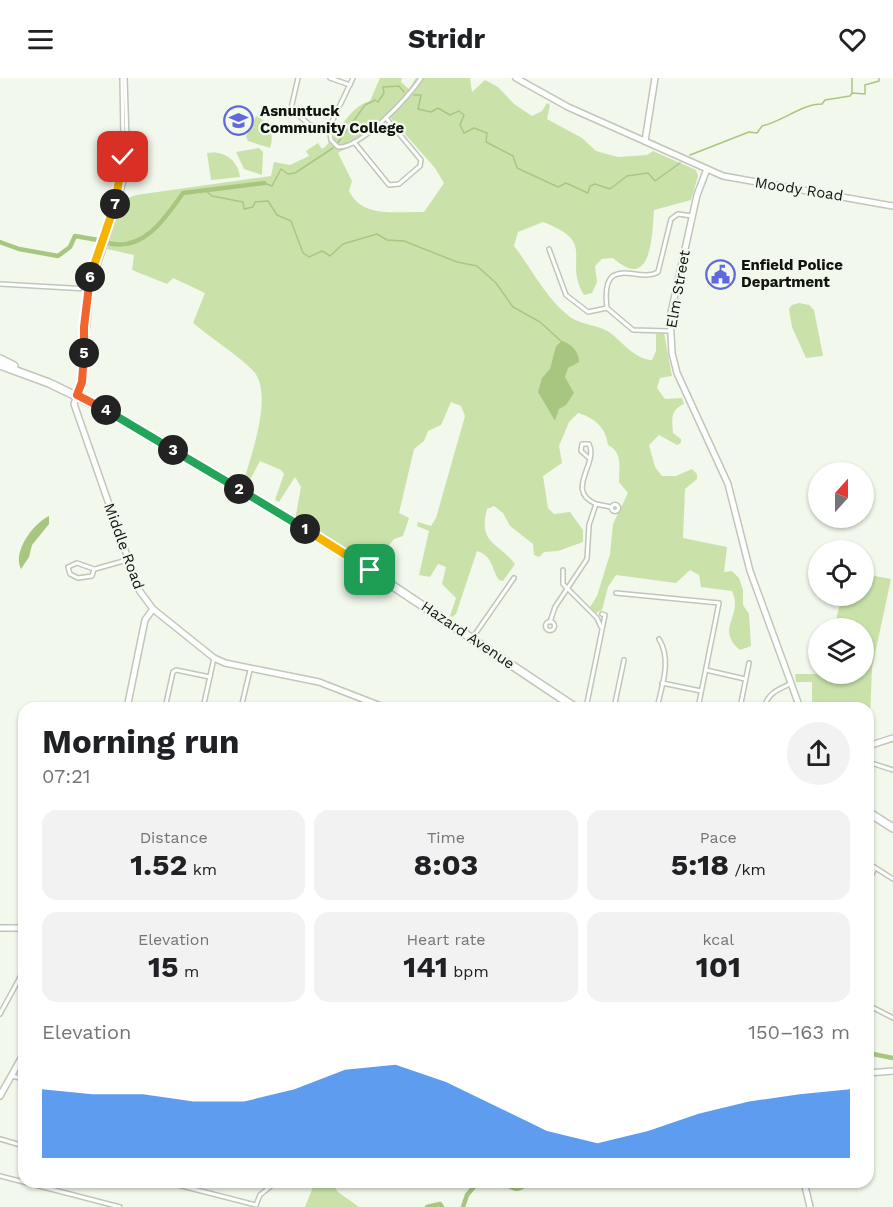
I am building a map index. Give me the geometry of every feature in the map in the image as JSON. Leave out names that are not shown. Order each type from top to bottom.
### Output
[{"type":"main road","name":"Hazard Avenue","points":[[0,359],[14,366],[15,369]]},
{"type":"main road","name":"Hazard Avenue","points":[[0,365],[77,395],[310,531],[567,702]]},
{"type":"main road","points":[[874,816],[893,828]]},
{"type":"street","points":[[77,395],[82,382],[86,338],[83,333],[90,289],[99,254],[118,200],[124,161],[123,78]]},
{"type":"street","points":[[298,78],[290,113],[298,115],[310,125],[329,130]]},
{"type":"street","points":[[330,78],[350,85]]},
{"type":"street","points":[[353,78],[329,130],[329,136],[336,146],[343,148],[386,118],[406,99],[421,78]]},
{"type":"street","points":[[516,78],[568,107],[707,170]]},
{"type":"street","points":[[645,141],[655,78]]},
{"type":"street","points":[[354,142],[389,184],[399,184],[420,165],[421,160],[386,118]]},
{"type":"street","name":"Moody Road","points":[[707,170],[732,178],[775,183],[893,206]]},
{"type":"street","name":"Elm Street","points":[[707,170],[692,216],[670,331],[676,373],[728,484],[750,571],[798,702]]},
{"type":"street","points":[[607,308],[608,288],[612,279],[625,272],[649,275],[656,273],[661,267],[671,219],[678,214],[692,216]]},
{"type":"street","points":[[549,249],[566,295],[588,312],[607,308]]},
{"type":"street","points":[[0,284],[90,289]]},
{"type":"street","points":[[607,308],[633,330],[670,331]]},
{"type":"street","name":"Middle Road","points":[[77,395],[76,406],[127,560],[139,590],[153,609],[214,658],[250,670],[319,682],[371,702]]},
{"type":"street","points":[[590,459],[581,451],[582,444],[591,447],[590,459],[584,475],[583,490],[590,502],[611,507]]},
{"type":"street","points":[[550,621],[567,589],[587,559],[589,525],[597,504]]},
{"type":"street","points":[[94,569],[92,576],[84,578],[72,576],[67,570],[70,565],[77,563],[94,569],[127,560]]},
{"type":"street","points":[[563,570],[562,581],[567,589],[597,618],[602,628]]},
{"type":"street","points":[[472,639],[514,578]]},
{"type":"street","points":[[616,593],[719,603],[699,702]]},
{"type":"street","points":[[128,702],[145,620],[153,609]]},
{"type":"street","points":[[587,702],[605,615],[602,614]]},
{"type":"street","points":[[658,702],[666,656],[659,639]]},
{"type":"street","points":[[204,702],[214,658]]},
{"type":"street","points":[[615,702],[624,660]]},
{"type":"street","points":[[741,702],[749,663]]},
{"type":"street","points":[[166,702],[173,672],[176,670],[210,677]]},
{"type":"street","points":[[242,702],[250,670]]},
{"type":"street","points":[[706,670],[746,679]]},
{"type":"street","points":[[662,683],[701,691]]},
{"type":"street","points":[[766,702],[774,691],[790,684]]},
{"type":"street","points":[[874,744],[893,738]]},
{"type":"street","points":[[874,764],[893,770]]},
{"type":"street","points":[[875,868],[893,879]]},
{"type":"street","points":[[0,929],[18,928]]},
{"type":"street","points":[[0,1014],[18,981]]},
{"type":"street","points":[[874,1008],[893,1018]]},
{"type":"street","points":[[0,1096],[18,1064]]},
{"type":"street","points":[[874,1073],[893,1071]]},
{"type":"street","points":[[12,1076],[18,1078]]},
{"type":"street","points":[[0,1139],[18,1144]]},
{"type":"street","points":[[0,1176],[18,1181]]},
{"type":"street","points":[[46,1188],[120,1207]]},
{"type":"street","points":[[188,1188],[255,1206],[260,1195],[269,1188]]},
{"type":"street","points":[[805,1188],[810,1207]]},
{"type":"shaded area","points":[[380,78],[402,78],[401,82],[409,89],[416,78],[470,78],[472,92],[485,80],[498,87],[514,104],[532,116],[542,111],[547,103],[550,105],[547,119],[582,138],[596,151],[618,157],[647,155],[653,151],[696,170],[698,176],[691,200],[654,210],[650,245],[643,265],[636,269],[626,267],[613,258],[602,259],[595,266],[597,282],[592,293],[584,295],[576,271],[575,245],[570,237],[560,230],[543,222],[518,232],[514,246],[546,293],[570,317],[609,332],[634,353],[646,359],[652,360],[656,351],[656,334],[664,333],[672,376],[660,378],[657,388],[665,399],[682,398],[684,404],[676,409],[672,419],[673,433],[681,439],[681,443],[677,445],[659,435],[649,445],[655,467],[662,476],[676,476],[692,469],[697,474],[697,479],[685,489],[683,538],[727,547],[724,572],[732,571],[739,578],[743,590],[743,605],[749,614],[751,646],[740,650],[729,635],[735,608],[732,591],[701,587],[699,575],[690,570],[676,583],[616,575],[608,587],[602,610],[596,613],[590,607],[597,596],[610,554],[613,524],[628,493],[619,482],[618,456],[608,445],[602,429],[590,418],[578,413],[569,422],[559,446],[562,463],[543,476],[548,508],[554,514],[570,512],[583,530],[583,542],[558,551],[544,552],[539,557],[534,555],[533,544],[510,526],[503,513],[494,506],[487,509],[485,529],[487,536],[515,564],[503,581],[499,580],[489,559],[477,551],[456,614],[452,617],[450,616],[456,598],[442,584],[446,567],[438,564],[430,577],[419,575],[429,531],[417,526],[418,522],[431,526],[436,518],[465,416],[461,406],[451,402],[441,425],[428,431],[424,441],[414,449],[399,513],[409,518],[403,536],[394,539],[372,567],[295,520],[301,487],[295,477],[279,502],[275,500],[284,474],[281,470],[260,461],[245,489],[242,486],[261,413],[260,384],[250,368],[193,323],[205,293],[173,278],[167,284],[132,270],[134,255],[107,249],[123,200],[136,195],[271,176],[274,162],[290,165],[309,156],[306,151],[318,143],[322,149],[325,147],[356,108],[370,101]],"holes":[[[390,117],[435,168],[444,183],[424,212],[381,212],[363,206],[355,200],[349,191],[352,181],[338,153],[359,141]]]},
{"type":"shaded area","points":[[256,116],[270,129],[272,138],[270,148],[248,141],[246,137]]},
{"type":"shaded area","points":[[259,148],[263,152],[262,175],[244,169],[236,152]]},
{"type":"shaded area","points":[[207,153],[219,153],[229,158],[239,171],[240,177],[211,180]]},
{"type":"shaded area","points":[[799,303],[809,305],[814,310],[823,356],[806,358],[792,327],[789,309],[792,305]]},
{"type":"shaded area","points":[[562,341],[574,349],[579,362],[568,368],[565,377],[574,393],[566,405],[559,409],[555,421],[538,392],[542,378],[550,369],[556,346]]},
{"type":"shaded area","points":[[49,516],[49,524],[32,545],[29,557],[21,569],[19,554],[26,538]]},
{"type":"shaded area","points":[[874,576],[891,579],[874,659],[874,618],[836,618],[840,606],[874,606]]},
{"type":"shaded area","points":[[795,674],[808,674],[808,682],[796,682]]},
{"type":"shaded area","points":[[812,684],[871,684],[871,702],[812,702]]},
{"type":"shaded area","points":[[313,1188],[335,1188],[359,1207],[305,1207]]},
{"type":"waterway","points":[[852,78],[852,92]]},
{"type":"waterway","points":[[690,155],[749,132],[757,133],[762,126],[807,107],[822,104],[825,100],[850,96],[852,93],[865,94],[865,85],[879,81],[879,78]]},
{"type":"waterway","points":[[337,144],[365,105],[375,100],[378,102],[384,93],[383,87],[399,86],[404,92]]},
{"type":"waterway","points":[[414,95],[421,95],[418,109],[431,112],[438,108],[450,115],[459,111],[464,115],[460,125],[464,133],[474,128],[487,133],[486,142],[513,156],[517,168],[558,187],[566,183],[588,193],[590,186],[595,184],[610,189],[627,176],[648,173],[655,181],[680,163]]},
{"type":"waterway","points":[[264,183],[272,186],[281,169],[288,174],[295,173],[333,148]]},
{"type":"waterway","points":[[108,243],[133,242],[143,237],[161,222],[183,193],[264,183]]},
{"type":"waterway","points":[[205,190],[212,196],[243,202],[244,209],[253,207],[255,202],[268,201],[277,215],[291,221],[303,253],[309,257],[322,251],[330,256],[343,244],[377,234],[387,240],[404,241],[457,262],[477,266],[496,283],[513,307],[540,322],[562,342]]},
{"type":"waterway","points":[[0,242],[19,249],[58,256],[70,247],[75,236],[98,240]]},
{"type":"waterway","points":[[874,1054],[893,1058]]},
{"type":"waterway","points":[[463,1207],[467,1195],[473,1188]]},
{"type":"waterway","points":[[514,1188],[521,1188]]},
{"type":"waterway","points":[[427,1207],[440,1204],[442,1207]]},
{"type":"place","name":"Asnuntuck Community College","points":[[239,120]]},
{"type":"place","name":"Enfield Police Department","points":[[720,274]]},
{"type":"route","points":[[123,157],[112,213],[94,262],[90,280],[83,333],[86,338],[82,378],[77,395],[103,408],[303,527],[370,570]]}]
